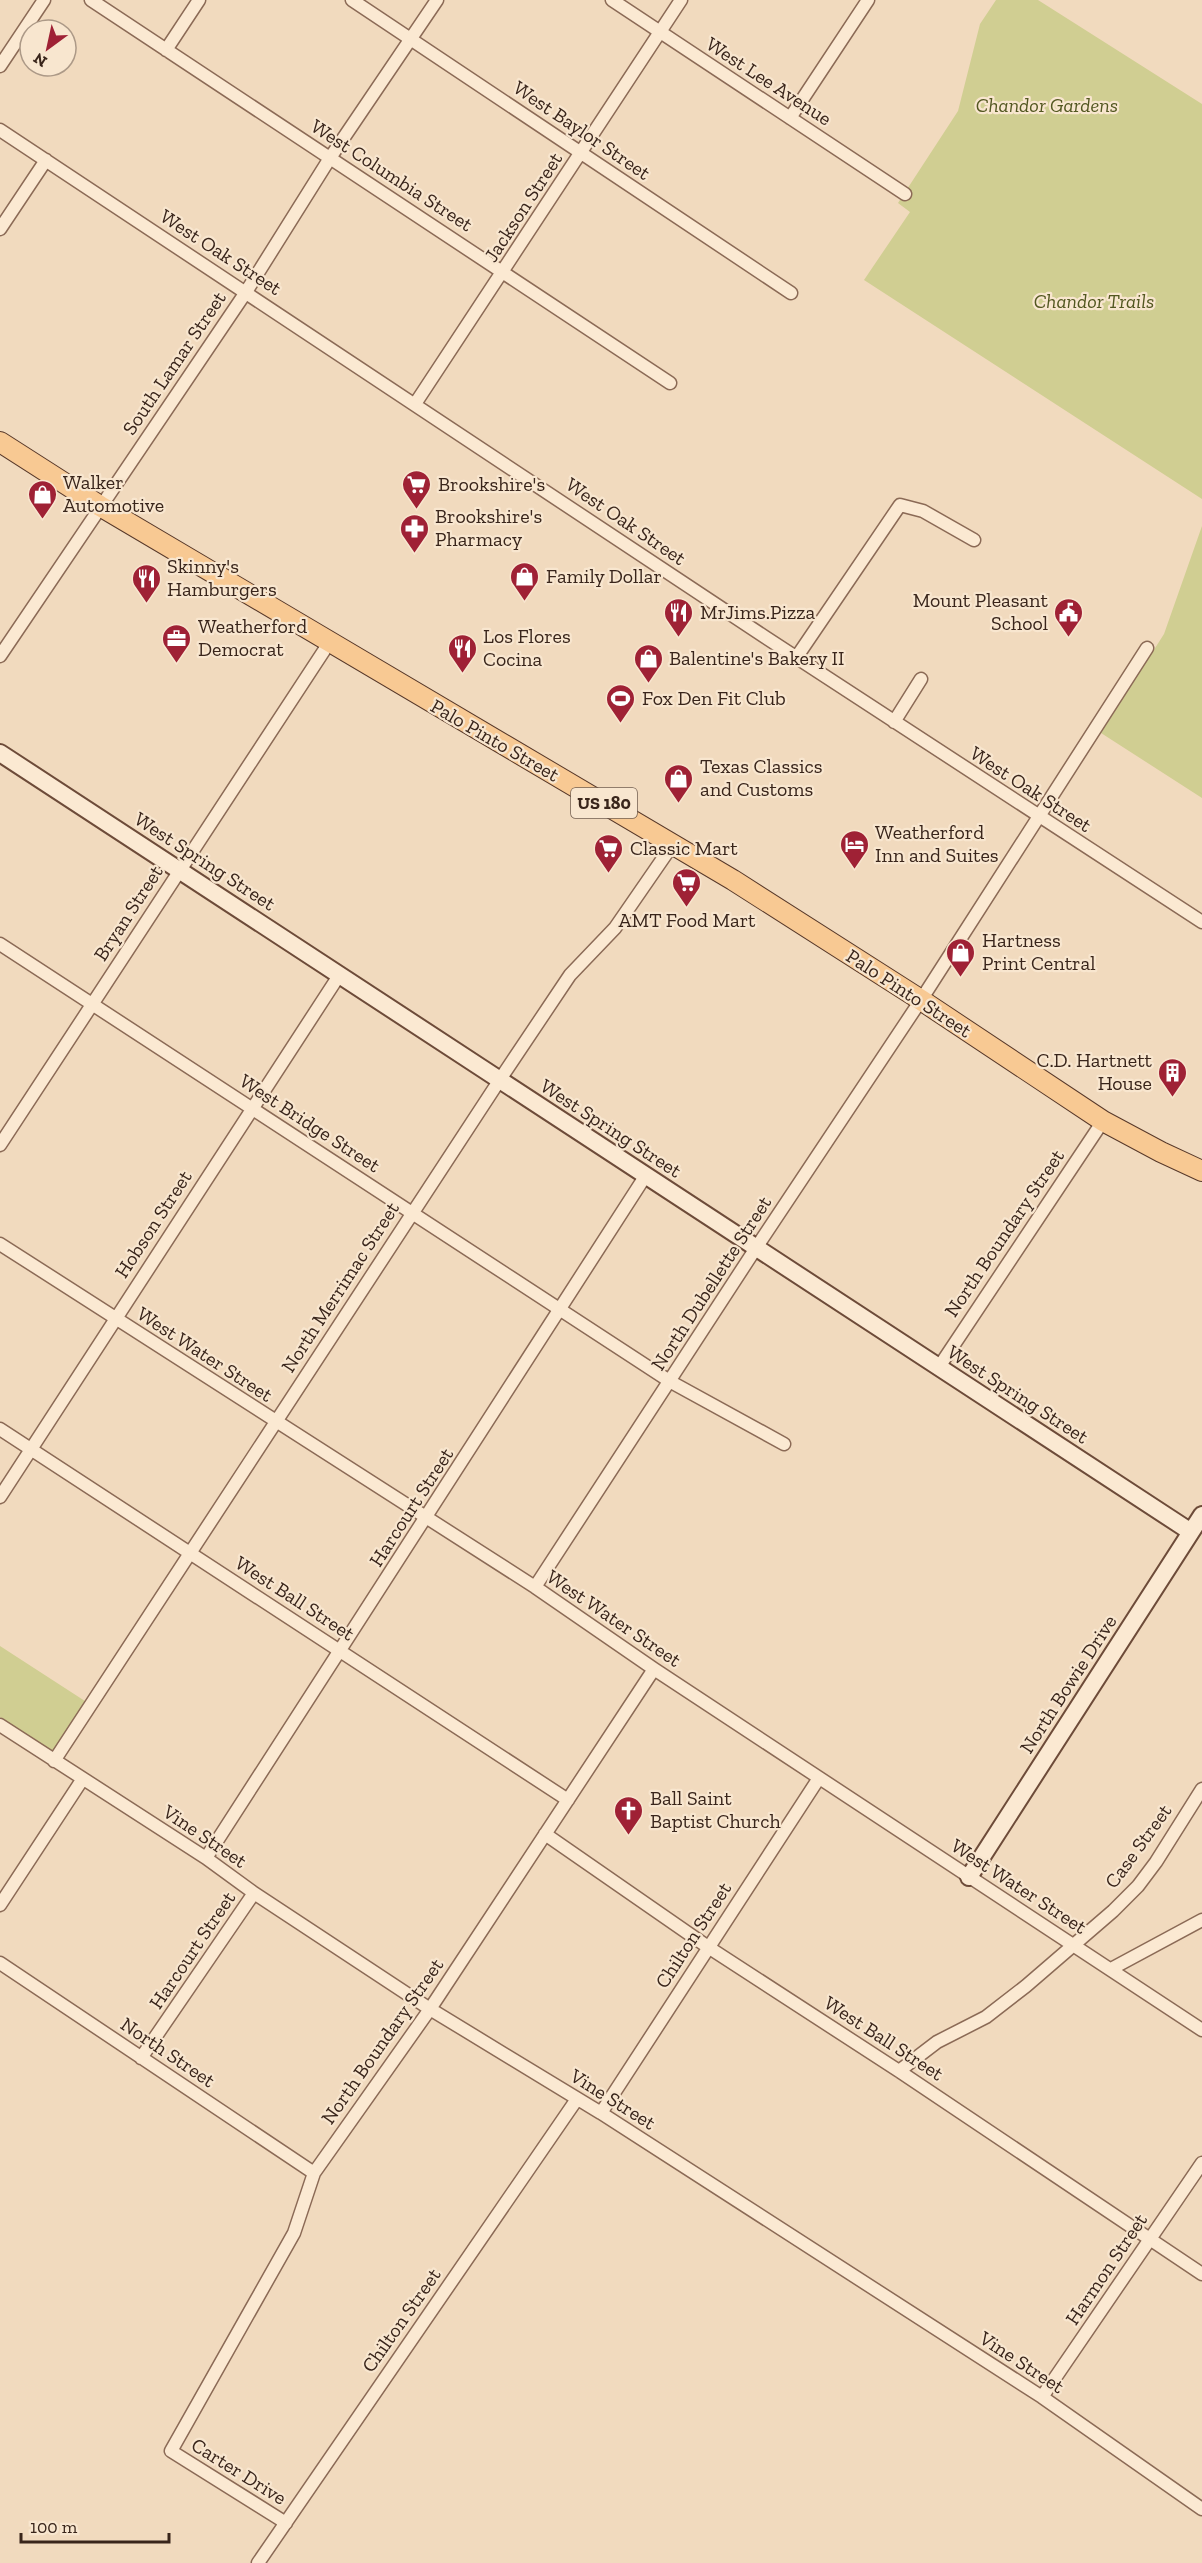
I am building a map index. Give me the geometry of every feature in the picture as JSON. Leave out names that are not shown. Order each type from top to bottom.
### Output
[{"type":"main road","name":"Palo Pinto Street","points":[[0,442],[100,506],[329,643],[673,844],[921,1000],[1103,1121],[1202,1171]]},
{"type":"street","points":[[0,66],[44,0]]},
{"type":"street","name":"West Columbia Street","points":[[91,0],[670,383]]},
{"type":"street","points":[[166,50],[199,0]]},
{"type":"street","name":"West Baylor Street","points":[[352,0],[791,293]]},
{"type":"street","name":"South Lamar Street","points":[[0,656],[246,292],[330,158],[437,0]]},
{"type":"street","name":"West Lee Avenue","points":[[612,0],[904,194]]},
{"type":"street","name":"Jackson Street","points":[[415,404],[681,0]]},
{"type":"street","points":[[790,118],[868,0]]},
{"type":"street","name":"West Oak Street","points":[[0,130],[796,658],[1202,922]]},
{"type":"street","points":[[0,229],[46,160]]},
{"type":"street","points":[[796,658],[900,505],[923,511],[974,540]]},
{"type":"street","name":"Bryan Street","points":[[0,1145],[329,643]]},
{"type":"street","name":"North Dubellette Street","points":[[535,1587],[921,1000],[1147,648]]},
{"type":"street","points":[[894,722],[921,679]]},
{"type":"street","name":"West Spring Street","points":[[0,753],[1196,1534]]},
{"type":"street","name":"North Merrimac Street","points":[[54,1761],[570,975],[609,935],[673,844]]},
{"type":"street","name":"West Bridge Street","points":[[0,944],[671,1382],[784,1444]]},
{"type":"street","name":"Hobson Street","points":[[0,1497],[340,974]]},
{"type":"street","name":"North Boundary Street","points":[[939,1367],[1103,1121]]},
{"type":"street","name":"Harcourt Street","points":[[206,1858],[341,1652],[646,1175]]},
{"type":"street","name":"West Water Street","points":[[0,1244],[535,1587],[654,1669],[1202,2030]]},
{"type":"street","name":"West Ball Street","points":[[0,1429],[568,1800]]},
{"type":"street","name":"North Bowie Drive","points":[[969,1876],[1196,1534],[1202,1515]]},
{"type":"street","name":"North Boundary Street","points":[[171,2451],[294,2233],[314,2173],[430,2008],[654,1669]]},
{"type":"street","name":"Vine Street","points":[[0,1725],[206,1858],[254,1893],[430,2008],[601,2113],[1042,2397],[1202,2509]]},
{"type":"street","name":"Chilton Street","points":[[601,2113],[819,1778]]},
{"type":"street","points":[[0,1905],[82,1780]]},
{"type":"street","name":"Case Street","points":[[898,2071],[937,2042],[986,2017],[1026,1986],[1138,1886],[1202,1789]]},
{"type":"street","name":"West Ball Street","points":[[545,1834],[708,1947],[1202,2274]]},
{"type":"street","name":"Harcourt Street","points":[[141,2058],[254,1893]]},
{"type":"street","points":[[1111,1969],[1202,1920]]},
{"type":"street","name":"North Street","points":[[0,1963],[314,2173]]},
{"type":"street","name":"Chilton Street","points":[[258,2563],[577,2099]]},
{"type":"street","name":"Harmon Street","points":[[1042,2397],[1202,2163]]},
{"type":"street","name":"Carter Drive","points":[[171,2451],[286,2523]]},
{"type":"green space","name":"Chandor Trails","points":[[996,0],[1038,0],[1202,104],[1202,499],[864,280],[910,212],[898,203],[958,111],[980,24]]},
{"type":"green space","points":[[1202,526],[1202,798],[1101,733],[1164,634]]},
{"type":"green space","points":[[0,1646],[88,1703],[56,1750],[50,1750],[0,1717]]},
{"type":"place","name":"Brookshire's","points":[[417,510]]},
{"type":"place","name":"Walker Automotive","points":[[42,520]]},
{"type":"place","name":"Brookshire's Pharmacy","points":[[414,554]]},
{"type":"place","name":"Family Dollar","points":[[525,602]]},
{"type":"place","name":"Skinny's Hamburgers","points":[[146,604]]},
{"type":"place","name":"MrJims.Pizza","points":[[679,638]]},
{"type":"place","name":"Mount Pleasant School","points":[[1069,638]]},
{"type":"place","name":"Weatherford Democrat","points":[[177,664]]},
{"type":"place","name":"Los Flores Cocina","points":[[462,674]]},
{"type":"place","name":"Balentine's Bakery II","points":[[648,684]]},
{"type":"place","name":"Fox Den Fit Club","points":[[621,724]]},
{"type":"place","name":"Texas Classics and Customs","points":[[679,804]]},
{"type":"place","name":"Weatherford Inn and Suites","points":[[854,870]]},
{"type":"place","name":"Classic Mart","points":[[609,874]]},
{"type":"place","name":"AMT Food Mart","points":[[687,908]]},
{"type":"place","name":"Hartness Print Central","points":[[961,978]]},
{"type":"place","name":"C.D. Hartnett House","points":[[1173,1098]]},
{"type":"place","name":"Ball Saint Baptist Church","points":[[629,1836]]},
{"type":"park label","name":"Chandor Gardens","points":[[1047,105]]}]
